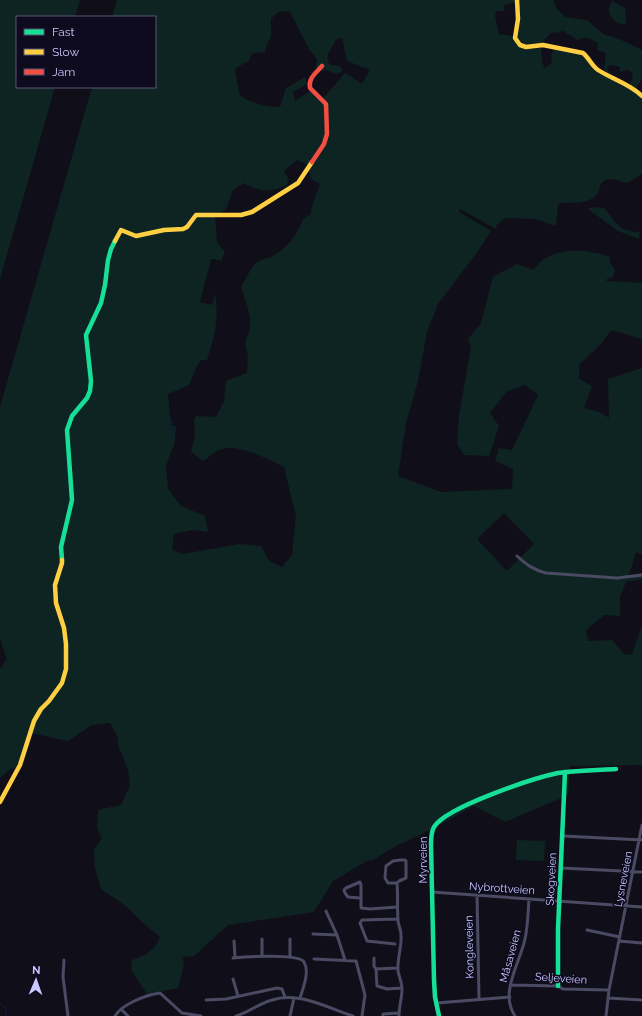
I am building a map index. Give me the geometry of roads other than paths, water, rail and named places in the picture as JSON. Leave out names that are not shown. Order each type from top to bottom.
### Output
[{"type":"street","points":[[517,0],[518,19],[515,38],[518,44],[524,47],[543,45],[583,53],[588,56],[596,69],[636,90],[642,96]]},
{"type":"street","points":[[0,802],[20,765],[30,732],[41,709],[62,683],[66,669],[66,644],[64,628],[56,603],[55,585],[62,563],[61,546],[72,500],[67,430],[72,416],[87,398],[90,391],[91,381],[86,335],[100,303],[105,285],[111,249],[121,230],[133,235],[143,236],[164,230],[183,229],[187,227],[196,215],[209,216],[246,214],[252,212],[298,183],[324,144],[327,134],[326,104],[310,88],[309,85],[310,79],[322,66]]},
{"type":"street","points":[[516,556],[530,568],[546,573],[617,578],[642,575]]},
{"type":"street","name":"Myrveien","points":[[439,1016],[434,980],[432,892],[432,835],[433,829],[438,822],[462,808],[530,780],[564,772],[616,769]]},
{"type":"street","name":"Skogveien","points":[[558,986],[559,901],[564,772]]},
{"type":"street","name":"Lysneveien","points":[[606,1016],[609,990],[633,871],[641,840],[642,825]]},
{"type":"street","points":[[562,836],[641,840]]},
{"type":"street","points":[[405,860],[406,878],[397,883],[386,882],[386,866],[393,861],[405,860]]},
{"type":"street","points":[[561,868],[642,872]]},
{"type":"street","points":[[360,898],[348,897],[344,890],[360,882],[361,908],[397,907]]},
{"type":"street","points":[[383,1016],[383,1014],[399,1015],[399,1006],[402,994],[398,968],[401,935],[397,907],[397,883]]},
{"type":"street","name":"Nybrottveien","points":[[432,892],[642,907]]},
{"type":"street","name":"Kongleveien","points":[[477,895],[480,999]]},
{"type":"street","name":"Måsaveien","points":[[515,1016],[512,1011],[510,997],[511,985],[526,937],[529,899]]},
{"type":"street","points":[[326,911],[337,934],[345,960]]},
{"type":"street","points":[[395,944],[367,941],[360,923],[362,920],[398,919]]},
{"type":"street","points":[[587,930],[620,937]]},
{"type":"street","points":[[313,934],[337,934]]},
{"type":"street","points":[[290,939],[290,957]]},
{"type":"street","points":[[234,940],[234,958],[262,956],[301,959],[304,963],[306,978],[300,998]]},
{"type":"street","points":[[262,940],[262,956]]},
{"type":"street","points":[[620,941],[642,943]]},
{"type":"street","points":[[374,958],[377,986],[387,989],[402,988]]},
{"type":"street","points":[[314,959],[354,960],[357,964],[365,995],[362,1016]]},
{"type":"street","points":[[64,960],[63,977],[68,1016]]},
{"type":"street","points":[[376,969],[398,968]]},
{"type":"street","points":[[233,979],[238,996]]},
{"type":"street","name":"Seljeveien","points":[[511,985],[558,986],[563,989],[609,990]]},
{"type":"street","points":[[206,1000],[220,1000],[279,988],[282,989],[285,997]]},
{"type":"street","points":[[115,1016],[122,1008],[141,998],[160,993],[182,1013],[200,1016]]},
{"type":"street","points":[[236,1016],[268,1001],[285,997],[300,998],[353,1016]]},
{"type":"street","points":[[437,1003],[510,997]]},
{"type":"street","points":[[290,1016],[294,998]]},
{"type":"street","points":[[608,998],[642,1000]]},
{"type":"street","points":[[122,1008],[128,1016]]},
{"type":"waterway","points":[[170,417],[172,437]]},
{"type":"waterway","points":[[0,1004],[6,1008],[6,1016]]}]
